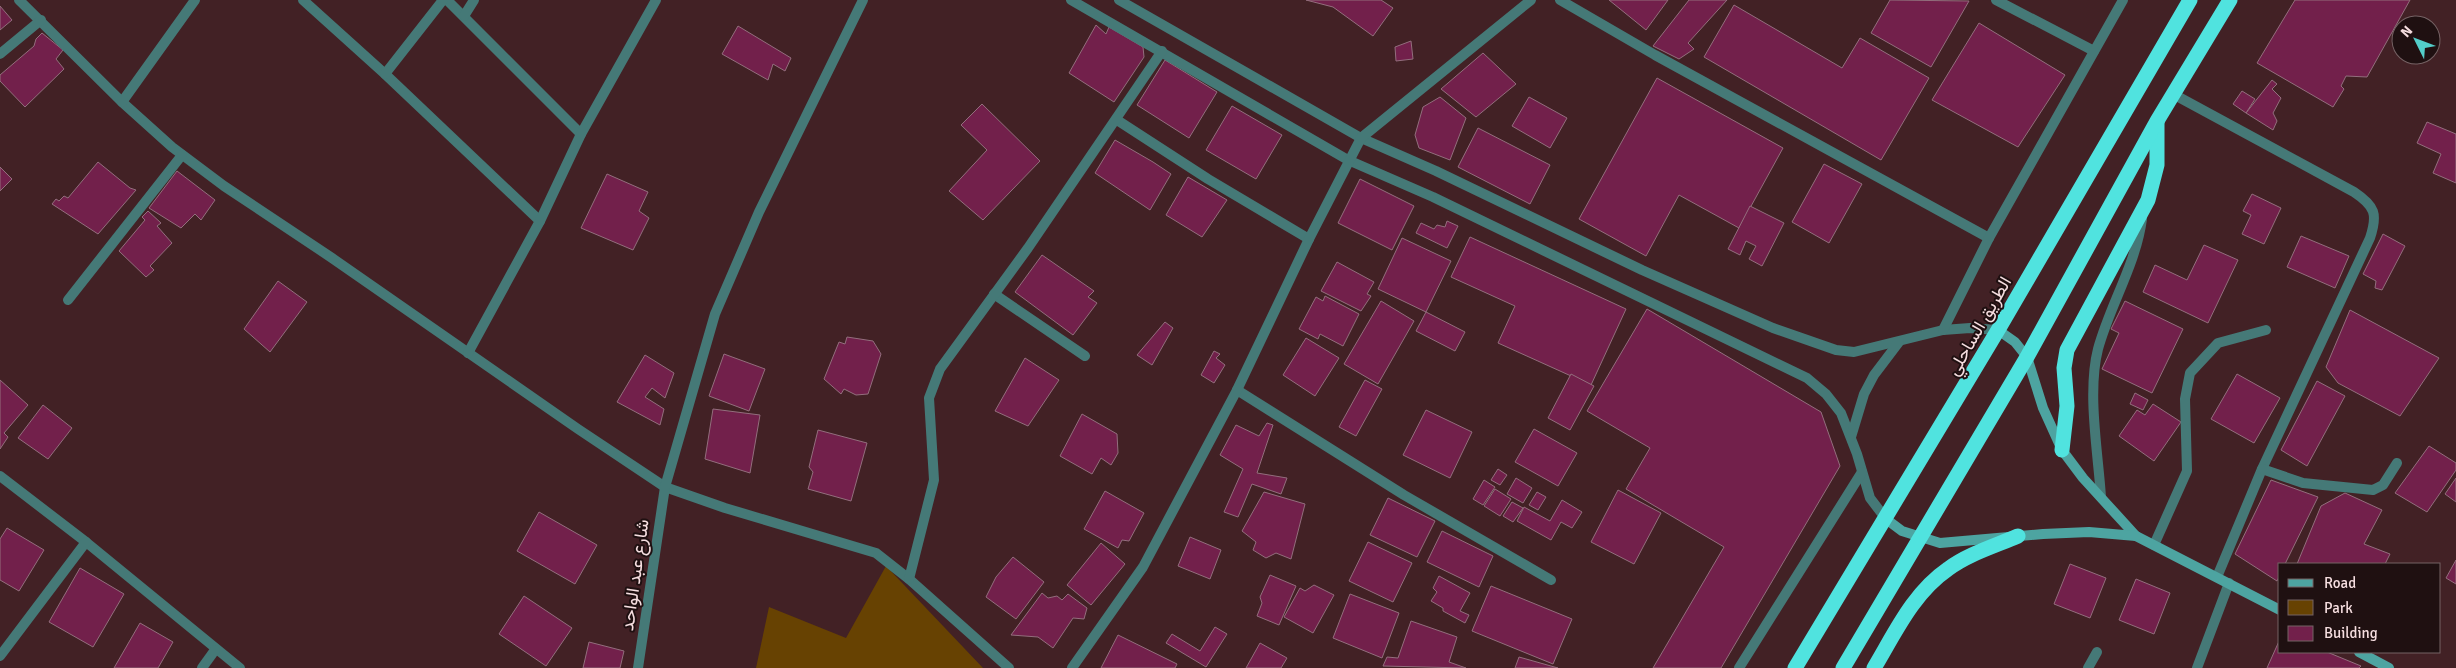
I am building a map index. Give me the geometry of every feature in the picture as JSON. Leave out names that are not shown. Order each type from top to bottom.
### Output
[{"type":"highway","name":"الطريق الساحلي","points":[[1795,668],[1998,330],[2190,0]]},
{"type":"highway","points":[[1843,668],[2027,357],[2157,121],[2230,0]]},
{"type":"highway","points":[[2062,450],[2067,406],[2064,368],[2067,350],[2143,212],[2157,165],[2157,121]]},
{"type":"highway","points":[[1874,668],[1914,602],[1930,583],[1955,564],[2018,536]]},
{"type":"street","points":[[19,0],[122,102],[182,155],[224,186],[665,487],[725,508],[876,553],[909,579],[1009,668]]},
{"type":"street","points":[[122,102],[195,0]]},
{"type":"street","points":[[303,0],[385,74],[540,221]]},
{"type":"street","points":[[385,74],[445,0],[464,16],[581,134]]},
{"type":"street","points":[[464,16],[474,0]]},
{"type":"street","points":[[468,353],[540,221],[581,134],[656,0]]},
{"type":"street","name":"شارع عبد الواحد","points":[[638,668],[665,487],[715,314],[759,212],[863,0]]},
{"type":"street","points":[[1071,0],[1348,160],[1433,197],[1807,378],[1826,394],[1841,413],[1851,437],[1870,498],[1886,519],[1902,531],[1940,543],[2089,532],[2136,536]]},
{"type":"street","points":[[1119,0],[1361,138],[1436,171],[1642,270],[1773,328],[1836,350],[1854,352],[1943,330],[1970,328],[1998,330],[2014,342],[2027,357],[2043,408],[2062,450],[2136,536],[2278,609]]},
{"type":"street","points":[[1072,668],[1143,568],[1237,390],[1309,239],[1361,138],[1531,0]]},
{"type":"street","points":[[1560,0],[1655,55],[1989,238]]},
{"type":"street","points":[[1996,0],[2094,51]]},
{"type":"street","points":[[1943,330],[1989,238],[2123,0]]},
{"type":"street","points":[[0,54],[41,20]]},
{"type":"street","points":[[909,579],[934,480],[929,398],[940,369],[1117,120],[1162,51]]},
{"type":"street","points":[[2174,94],[2354,192],[2369,202],[2375,216],[2370,238],[2262,469],[2217,576]]},
{"type":"street","points":[[1117,120],[1208,179],[1309,239]]},
{"type":"street","points":[[68,300],[182,155]]},
{"type":"street","points":[[2101,497],[2094,403],[2095,366],[2107,319],[2136,247],[2143,212]]},
{"type":"street","points":[[994,294],[1084,356]]},
{"type":"street","points":[[2154,545],[2187,471],[2185,399],[2190,373],[2218,344],[2266,330]]},
{"type":"street","points":[[1851,437],[1864,394],[1874,375],[1899,342]]},
{"type":"street","points":[[1237,390],[1404,495],[1551,580]]},
{"type":"street","points":[[2262,469],[2303,483],[2373,490],[2384,485],[2397,463]]},
{"type":"street","points":[[1739,668],[1862,472]]},
{"type":"street","points":[[0,476],[86,542],[215,650],[240,668]]},
{"type":"street","points":[[0,656],[86,542]]},
{"type":"street","points":[[2199,667],[2229,583]]},
{"type":"street","points":[[202,668],[215,650]]},
{"type":"street","points":[[2088,668],[2097,652]]},
{"type":"street","points":[[2361,653],[2389,668]]},
{"type":"green space","points":[[886,566],[983,668],[756,668],[769,607],[846,638]]},
{"type":"building","points":[[1306,0],[1381,0],[1393,8],[1373,36],[1333,7]]},
{"type":"building","points":[[1609,0],[1668,0],[1646,30]]},
{"type":"building","points":[[1689,0],[1727,0],[1688,43],[1694,49],[1679,59],[1653,46]]},
{"type":"building","points":[[1890,0],[1969,1],[1931,67],[1871,33]]},
{"type":"building","points":[[2295,0],[2410,0],[2402,15],[2391,15],[2391,34],[2367,77],[2346,76],[2341,86],[2344,89],[2333,107],[2257,63]]},
{"type":"building","points":[[1734,5],[1842,68],[1860,38],[1929,78],[1881,160],[1704,57]]},
{"type":"building","points":[[0,6],[12,20],[0,30]]},
{"type":"building","points":[[1979,23],[2065,75],[2018,147],[1932,100]]},
{"type":"building","points":[[1096,25],[1106,34],[1109,27],[1143,47],[1144,57],[1114,102],[1069,73]]},
{"type":"building","points":[[738,26],[791,58],[785,71],[773,64],[768,80],[722,54]]},
{"type":"building","points":[[42,33],[63,50],[56,59],[64,69],[25,107],[0,81],[0,75],[34,46],[36,39]]},
{"type":"building","points":[[1411,41],[1413,59],[1396,61],[1395,47]]},
{"type":"building","points":[[1483,53],[1516,84],[1476,117],[1441,89]]},
{"type":"building","points":[[1165,60],[1217,92],[1189,138],[1137,105]]},
{"type":"building","points":[[1657,78],[1783,148],[1739,228],[1679,195],[1646,256],[1579,219]]},
{"type":"building","points":[[2272,80],[2277,84],[2272,89],[2281,98],[2273,113],[2277,121],[2273,130],[2246,113]]},
{"type":"building","points":[[2242,91],[2255,99],[2246,113],[2233,104]]},
{"type":"building","points":[[1440,97],[1466,118],[1450,160],[1419,148],[1415,135],[1423,107]]},
{"type":"building","points":[[1529,97],[1567,118],[1550,148],[1512,126]]},
{"type":"building","points":[[982,104],[1040,161],[983,220],[949,191],[987,150],[961,125]]},
{"type":"building","points":[[1232,106],[1282,135],[1256,179],[1206,150]]},
{"type":"building","points":[[2427,122],[2456,134],[2456,183],[2433,173],[2441,154],[2417,143]]},
{"type":"building","points":[[1478,128],[1550,165],[1530,204],[1458,167]]},
{"type":"building","points":[[1115,140],[1171,174],[1150,210],[1095,173]]},
{"type":"building","points":[[98,162],[130,188],[136,190],[98,234],[52,204],[56,199],[59,201],[64,196],[68,198]]},
{"type":"building","points":[[1824,164],[1862,184],[1829,243],[1792,222]]},
{"type":"building","points":[[0,167],[12,179],[0,191]]},
{"type":"building","points":[[177,171],[215,200],[201,220],[195,214],[181,228],[149,208]]},
{"type":"building","points":[[607,174],[648,192],[639,211],[649,218],[633,250],[581,228]]},
{"type":"building","points":[[1188,177],[1227,200],[1202,237],[1166,215]]},
{"type":"building","points":[[1360,179],[1414,206],[1392,250],[1338,223]]},
{"type":"building","points":[[2252,194],[2281,208],[2264,244],[2242,234],[2251,215],[2243,211]]},
{"type":"building","points":[[1750,206],[1784,223],[1762,266],[1749,259],[1756,246],[1746,241],[1740,255],[1728,249]]},
{"type":"building","points":[[148,211],[161,223],[157,226],[172,243],[150,266],[154,270],[146,277],[119,251],[145,220],[142,217]]},
{"type":"building","points":[[1447,221],[1458,226],[1447,248],[1416,233],[1421,223],[1434,229],[1437,225],[1445,227]]},
{"type":"building","points":[[2383,234],[2405,246],[2382,290],[2375,288],[2376,281],[2363,274]]},
{"type":"building","points":[[2301,236],[2349,256],[2335,288],[2287,267]]},
{"type":"building","points":[[1470,237],[1626,309],[1591,385],[1498,343],[1515,306],[1451,277]]},
{"type":"building","points":[[1402,238],[1451,261],[1426,312],[1378,289]]},
{"type":"building","points":[[2204,245],[2238,260],[2208,323],[2143,292],[2155,265],[2187,280]]},
{"type":"building","points":[[1042,255],[1094,291],[1088,297],[1097,303],[1073,335],[1015,292]]},
{"type":"building","points":[[1337,262],[1374,282],[1367,294],[1371,296],[1361,311],[1321,291]]},
{"type":"building","points":[[278,281],[307,302],[270,352],[244,329]]},
{"type":"building","points":[[1325,296],[1359,314],[1343,346],[1320,334],[1318,339],[1299,329],[1316,297],[1323,301]]},
{"type":"building","points":[[1381,301],[1414,321],[1378,384],[1344,364]]},
{"type":"building","points":[[2125,301],[2183,329],[2152,393],[2102,369],[2119,333],[2111,329]]},
{"type":"building","points":[[1647,309],[1821,412],[1840,466],[1721,668],[1653,668],[1724,547],[1626,489],[1650,448],[1587,411]]},
{"type":"building","points":[[2350,310],[2439,358],[2400,416],[2338,383],[2326,367]]},
{"type":"building","points":[[1426,312],[1465,332],[1455,351],[1416,331]]},
{"type":"building","points":[[1165,322],[1173,328],[1152,365],[1137,355]]},
{"type":"building","points":[[847,337],[873,341],[881,354],[868,394],[856,395],[844,389],[841,394],[824,379],[839,342],[845,344]]},
{"type":"building","points":[[1306,338],[1339,358],[1315,396],[1283,375]]},
{"type":"building","points":[[1214,351],[1220,354],[1216,358],[1225,365],[1214,383],[1201,375]]},
{"type":"building","points":[[724,354],[765,369],[749,411],[709,396]]},
{"type":"building","points":[[645,355],[674,373],[665,398],[652,388],[645,397],[664,409],[660,425],[617,402]]},
{"type":"building","points":[[1025,358],[1059,380],[1028,426],[995,411]]},
{"type":"building","points":[[1571,374],[1594,386],[1570,430],[1548,418]]},
{"type":"building","points":[[2237,374],[2280,398],[2254,443],[2211,419]]},
{"type":"building","points":[[0,380],[28,405],[4,433],[8,437],[0,449]]},
{"type":"building","points":[[1365,380],[1382,389],[1356,436],[1339,427]]},
{"type":"building","points":[[2317,381],[2345,396],[2307,466],[2281,450]]},
{"type":"building","points":[[2135,393],[2148,400],[2143,410],[2130,404]]},
{"type":"building","points":[[2153,404],[2181,422],[2154,461],[2119,436],[2137,410],[2145,415]]},
{"type":"building","points":[[43,405],[72,428],[48,459],[18,438]]},
{"type":"building","points":[[713,409],[760,415],[750,473],[705,459]]},
{"type":"building","points":[[1426,410],[1472,432],[1450,478],[1403,455]]},
{"type":"building","points":[[1082,414],[1117,434],[1118,453],[1111,465],[1101,458],[1092,474],[1060,456]]},
{"type":"building","points":[[1267,423],[1273,425],[1257,473],[1287,478],[1281,494],[1252,484],[1238,517],[1224,512],[1243,469],[1220,455],[1236,425],[1259,436]]},
{"type":"building","points":[[1534,429],[1577,453],[1558,486],[1515,462]]},
{"type":"building","points":[[818,430],[867,443],[851,501],[808,489],[813,472],[809,467]]},
{"type":"building","points":[[2429,446],[2456,463],[2456,470],[2427,512],[2395,493]]},
{"type":"building","points":[[1498,469],[1507,475],[1500,485],[1491,480]]},
{"type":"building","points":[[1516,478],[1532,488],[1523,503],[1507,494]]},
{"type":"building","points":[[2456,478],[2456,502],[2445,494]]},
{"type":"building","points":[[1484,480],[1495,487],[1483,505],[1473,499]]},
{"type":"building","points":[[2271,480],[2318,497],[2285,563],[2278,563],[2277,581],[2235,554]]},
{"type":"building","points":[[1495,489],[1511,499],[1500,516],[1484,506]]},
{"type":"building","points":[[1618,490],[1661,513],[1634,564],[1591,542]]},
{"type":"building","points":[[1105,491],[1144,513],[1129,541],[1122,540],[1118,548],[1084,529]]},
{"type":"building","points":[[1264,492],[1305,504],[1291,559],[1276,553],[1266,558],[1253,550],[1256,542],[1242,531]]},
{"type":"building","points":[[1537,492],[1546,497],[1538,510],[1529,505]]},
{"type":"building","points":[[2345,493],[2382,510],[2364,544],[2390,554],[2386,563],[2297,563],[2321,506]]},
{"type":"building","points":[[1388,498],[1435,521],[1417,557],[1370,535]]},
{"type":"building","points":[[1562,500],[1582,512],[1572,528],[1561,522],[1551,540],[1517,521],[1524,507],[1550,521]]},
{"type":"building","points":[[1512,502],[1523,508],[1513,522],[1503,516]]},
{"type":"building","points":[[539,512],[597,545],[575,584],[517,551]]},
{"type":"building","points":[[7,528],[44,550],[19,591],[0,580],[0,539]]},
{"type":"building","points":[[1442,531],[1493,556],[1479,587],[1427,562]]},
{"type":"building","points":[[1190,537],[1221,550],[1210,579],[1178,566]]},
{"type":"building","points":[[1368,542],[1412,563],[1393,602],[1349,581]]},
{"type":"building","points":[[1101,543],[1125,564],[1091,605],[1067,585]]},
{"type":"building","points":[[1013,557],[1044,582],[1016,619],[986,597],[996,577]]},
{"type":"building","points":[[2456,560],[2456,584],[2446,578]]},
{"type":"building","points":[[2070,564],[2106,578],[2090,618],[2054,604]]},
{"type":"building","points":[[80,568],[124,594],[93,647],[49,622]]},
{"type":"building","points":[[1270,575],[1296,586],[1279,625],[1257,616],[1262,603],[1260,597]]},
{"type":"building","points":[[1439,576],[1470,593],[1460,611],[1469,615],[1465,623],[1443,611],[1443,608],[1431,601],[1437,592],[1433,588]]},
{"type":"building","points":[[2136,579],[2170,593],[2154,634],[2119,620]]},
{"type":"building","points":[[1314,585],[1334,595],[1313,633],[1284,617],[1300,588],[1305,591]]},
{"type":"building","points":[[1491,586],[1572,619],[1553,664],[1472,631]]},
{"type":"building","points":[[1042,593],[1048,598],[1057,596],[1062,600],[1068,594],[1087,608],[1084,619],[1073,618],[1053,648],[1038,637],[1011,635]]},
{"type":"building","points":[[1350,594],[1399,613],[1382,658],[1333,638]]},
{"type":"building","points":[[524,596],[572,628],[546,666],[499,634]]},
{"type":"building","points":[[1411,621],[1457,637],[1449,662],[1466,668],[1383,666],[1387,657],[1398,658]]},
{"type":"building","points":[[140,623],[173,642],[158,668],[114,668]]},
{"type":"building","points":[[1215,627],[1227,634],[1206,667],[1166,643],[1172,634],[1200,651]]},
{"type":"building","points":[[1118,635],[1177,664],[1175,668],[1101,668]]},
{"type":"building","points":[[589,642],[624,651],[620,668],[583,668]]},
{"type":"building","points":[[1260,643],[1287,658],[1281,668],[1246,668]]},
{"type":"building","points":[[2278,643],[2278,653],[2329,653],[2361,666],[2359,668],[2267,668]]},
{"type":"building","points":[[1519,657],[1558,668],[1515,668]]}]
